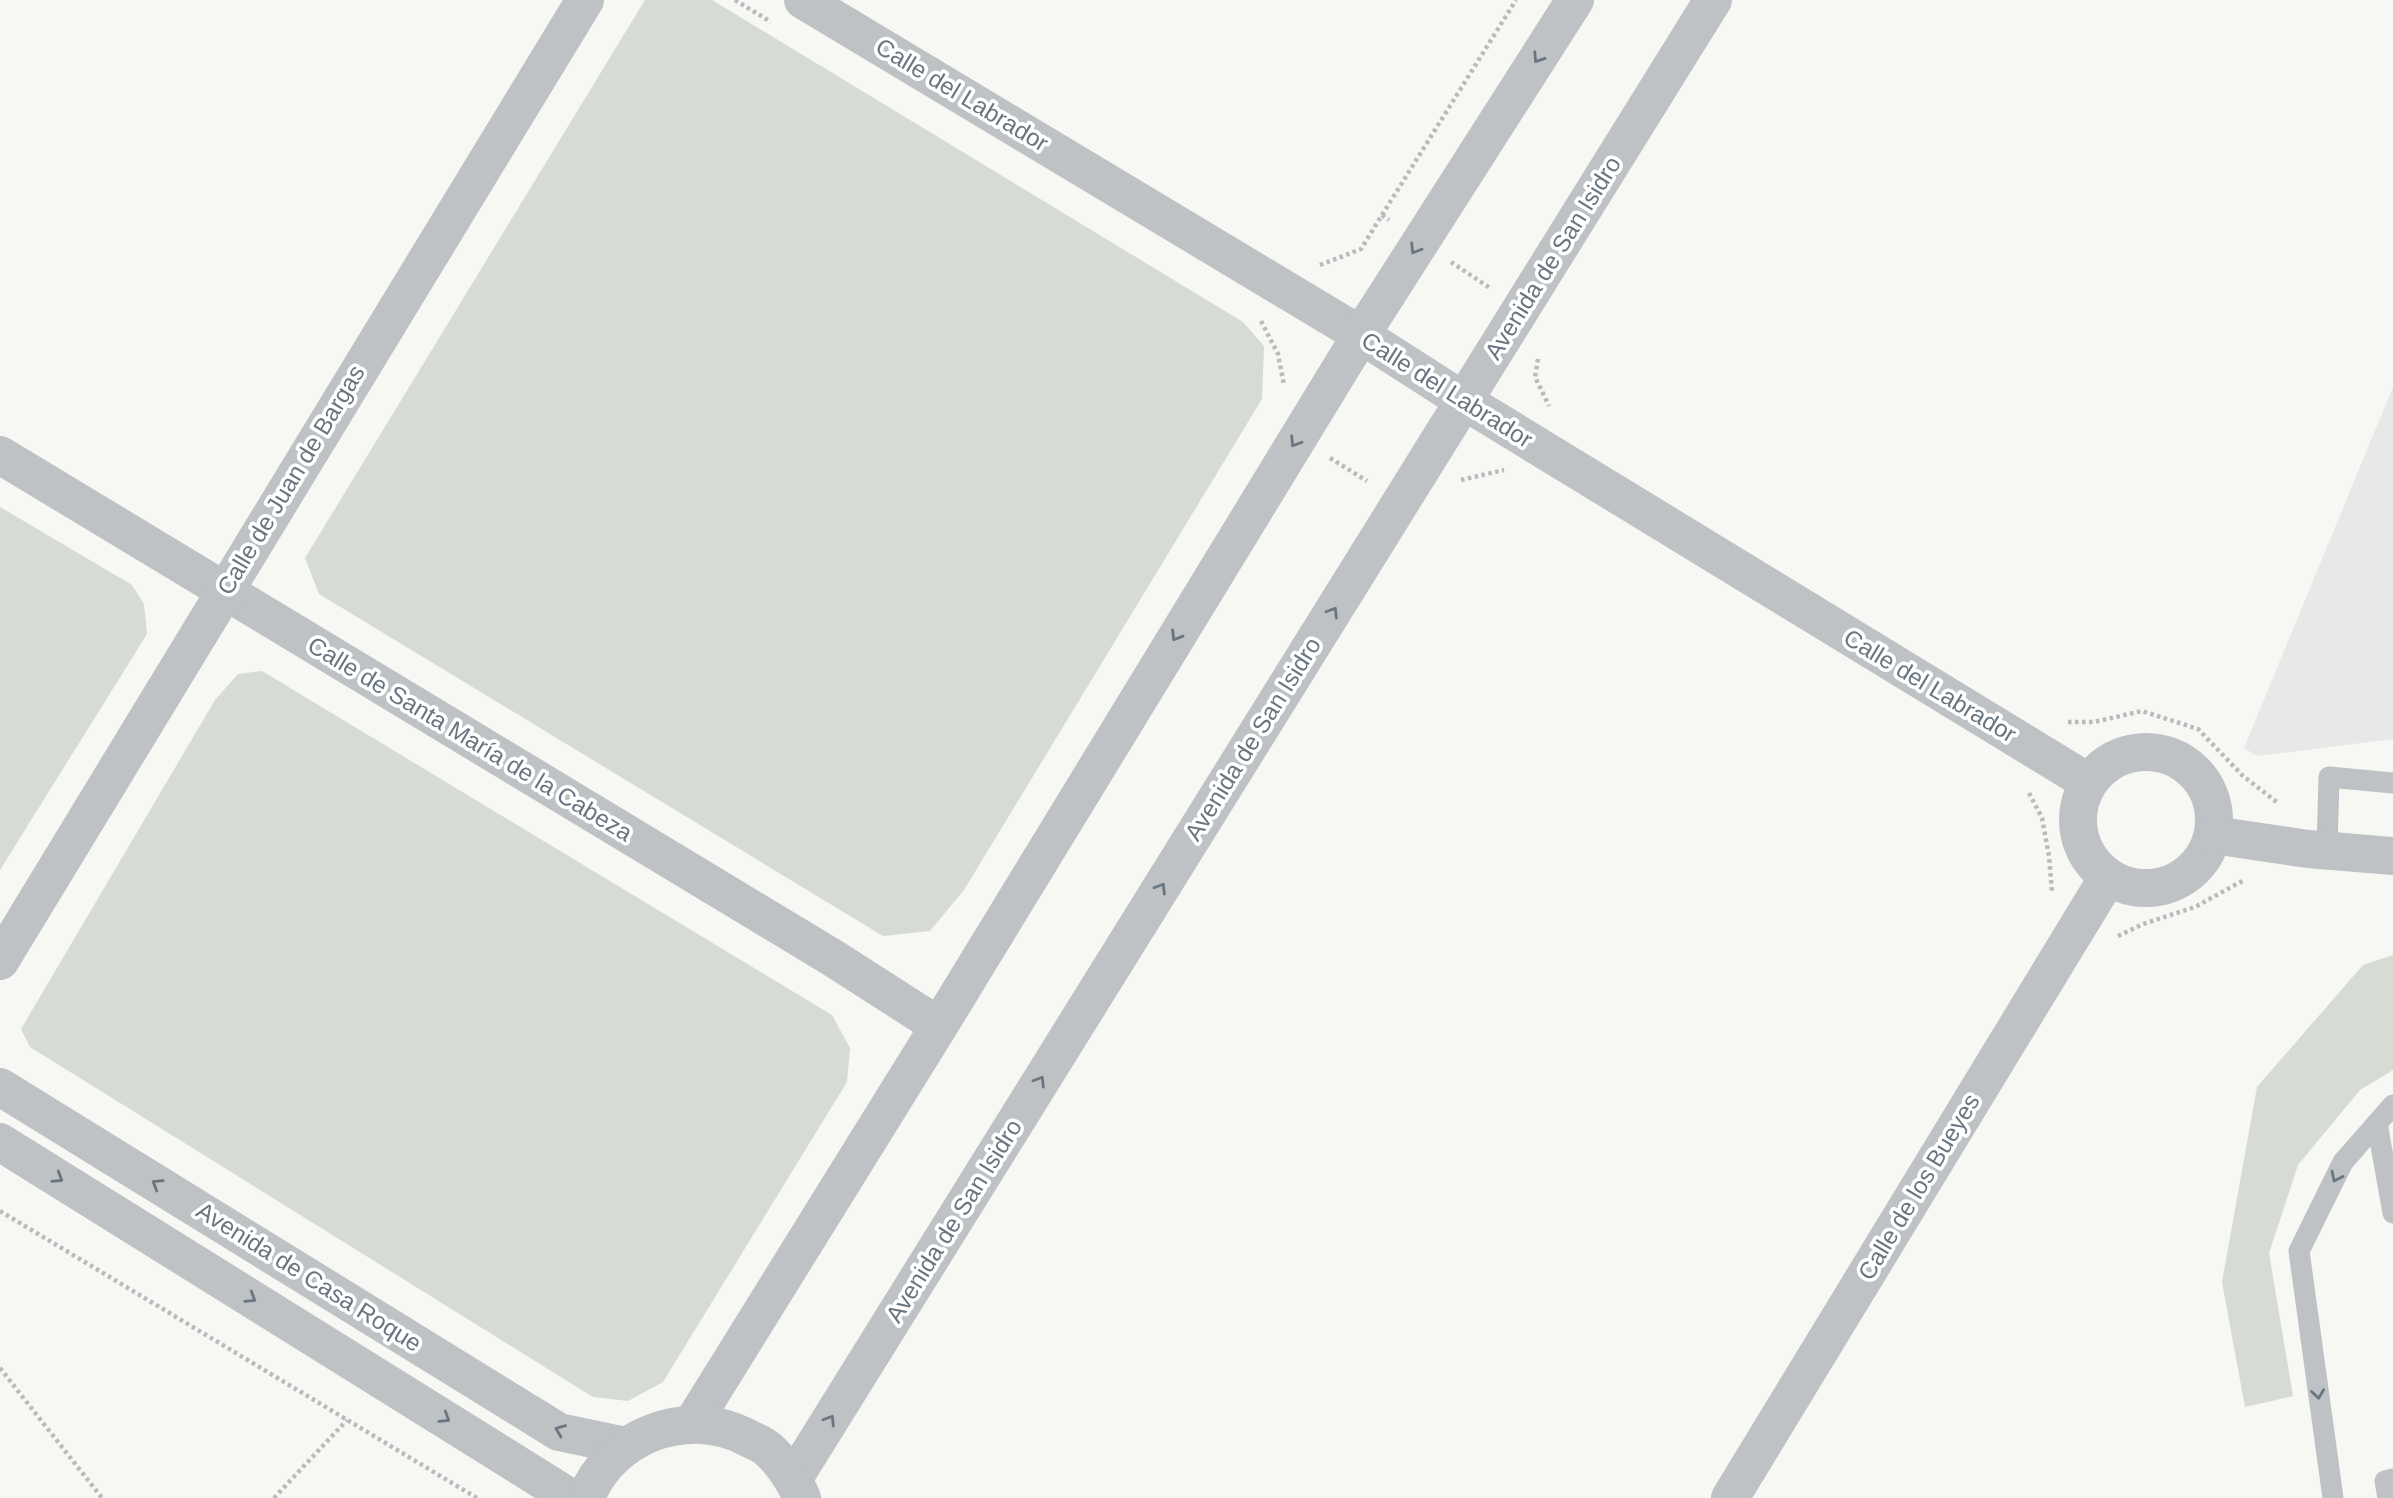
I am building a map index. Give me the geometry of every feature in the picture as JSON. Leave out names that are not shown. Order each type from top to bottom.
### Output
[{"type":"street","name":"Calle de Juan de Bargas","points":[[0,961],[585,0]]},
{"type":"street","name":"Calle del Labrador","points":[[803,0],[1361,335],[1464,401],[2088,782]]},
{"type":"street","points":[[692,1424],[939,1026],[1361,335],[1574,0]]},
{"type":"street","name":"Avenida de San Isidro","points":[[798,1488],[1713,0]]},
{"type":"street","name":"Calle de Santa María de la Cabeza","points":[[0,456],[821,951],[939,1026]]},
{"type":"street","points":[[2132,752],[2159,752],[2184,763],[2204,783],[2213,808],[2213,835],[2202,859],[2183,877],[2159,887],[2132,887],[2108,877],[2089,858],[2078,834],[2078,807],[2088,782],[2107,763],[2132,752]]},
{"type":"street","points":[[2213,835],[2327,832],[2393,856]]},
{"type":"street","name":"Calle de los Bueyes","points":[[1730,1498],[2108,877]]},
{"type":"street","name":"Avenida de Casa Roque","points":[[0,1087],[559,1432],[626,1446]]},
{"type":"street","name":"Avenida de Casa Roque","points":[[0,1142],[571,1498]]},
{"type":"street","points":[[586,1498],[600,1472],[626,1446],[658,1429],[692,1424],[731,1430],[767,1448],[798,1488]]},
{"type":"lane","points":[[2327,832],[2329,777],[2393,783]]},
{"type":"lane","points":[[2333,1498],[2299,1251],[2343,1162],[2393,1105]]},
{"type":"lane","points":[[2377,1123],[2393,1213]]},
{"type":"lane","points":[[2388,1498],[2385,1480],[2393,1479]]},
{"type":"path","points":[[1309,262],[1321,265],[1361,249],[1516,0]]},
{"type":"path","points":[[1382,215],[1543,325],[1535,377],[1551,409]]},
{"type":"path","points":[[2067,722],[2094,722],[2142,711],[2199,729],[2243,776],[2275,802],[2327,832]]},
{"type":"path","points":[[2023,782],[2042,818],[2049,856],[2052,897]]},
{"type":"path","points":[[2113,938],[2143,924],[2195,907],[2243,880],[2254,878]]},
{"type":"path","points":[[0,1211],[477,1498]]},
{"type":"path","points":[[0,1368],[102,1498]]},
{"type":"path","points":[[274,1498],[347,1420]]},
{"type":"shaded area","points":[[645,0],[712,0],[1243,322],[1264,346],[1262,399],[964,890],[930,931],[883,936],[319,594],[305,558]]},
{"type":"shaded area","points":[[2393,387],[2393,739],[2257,756],[2244,748]]},
{"type":"shaded area","points":[[0,507],[132,585],[144,604],[147,634],[0,870]]},
{"type":"shaded area","points":[[262,671],[832,1015],[850,1048],[847,1082],[663,1382],[628,1401],[593,1397],[30,1047],[21,1029],[215,700],[238,674]]},
{"type":"shaded area","points":[[2393,955],[2393,1070],[2360,1090],[2298,1165],[2269,1253],[2293,1396],[2245,1407],[2222,1282],[2257,1087],[2363,965]]}]
